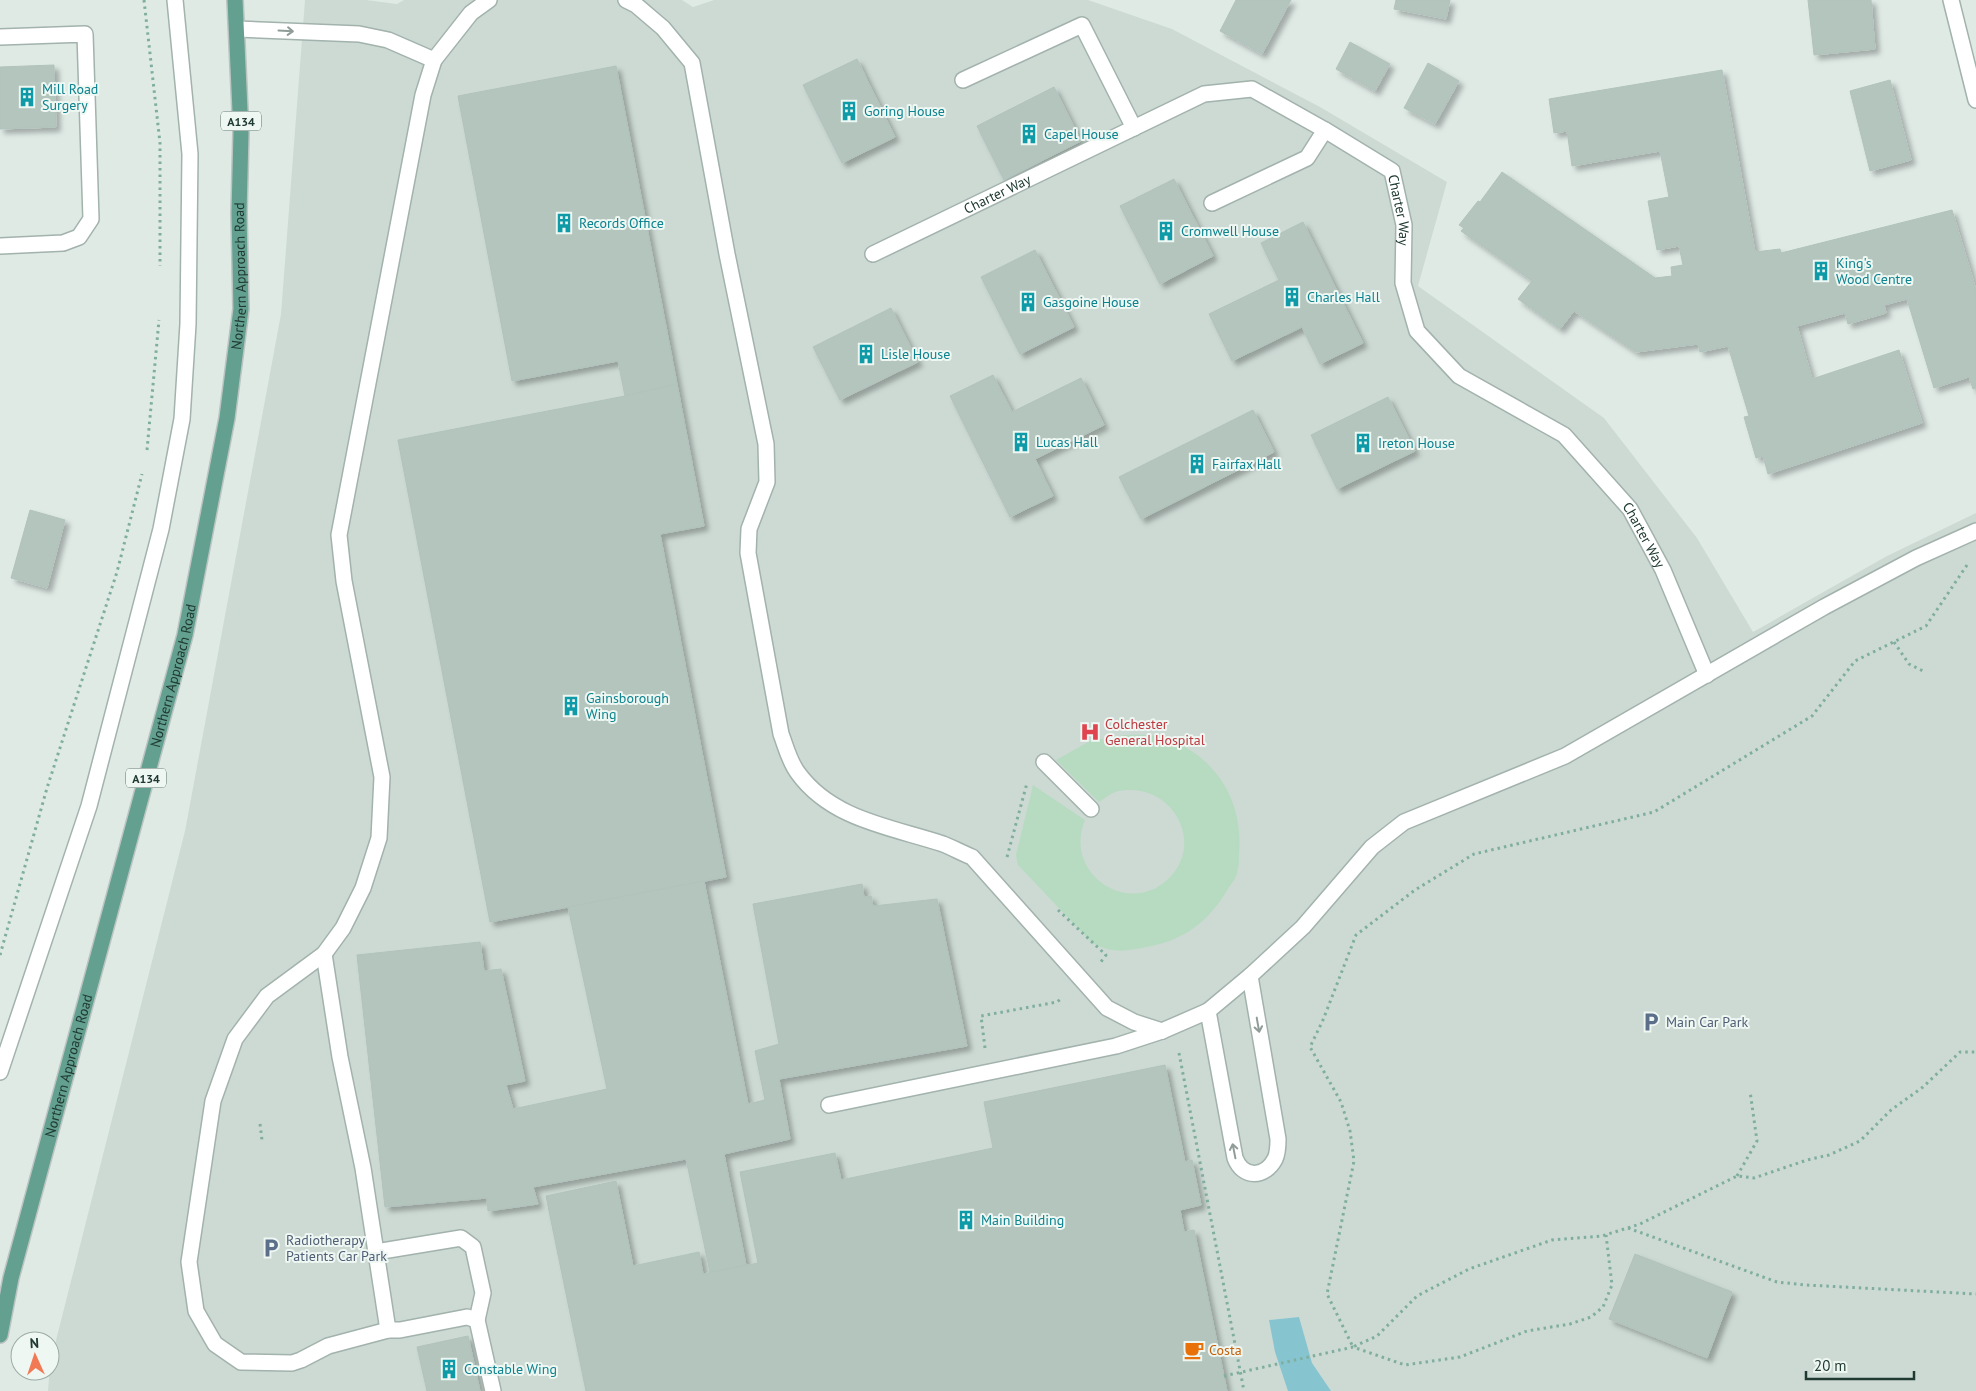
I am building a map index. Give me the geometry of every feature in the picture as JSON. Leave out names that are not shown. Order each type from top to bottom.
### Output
[{"type":"main road","name":"Northern Approach Road","points":[[0,1333],[14,1268],[185,635],[227,418],[241,309],[241,133],[235,0]]},
{"type":"street","points":[[0,1072],[89,806],[161,529],[182,419],[188,324],[190,154],[175,0]]},
{"type":"street","points":[[477,1320],[467,1317],[400,1330],[388,1330],[328,1346],[302,1360],[292,1363],[241,1362],[215,1344],[196,1311],[189,1262],[213,1100],[235,1039],[266,996],[324,954],[342,928],[363,888],[380,838],[382,777],[344,581],[339,535],[424,95],[434,60],[471,13],[489,0]]},
{"type":"street","points":[[626,0],[636,5],[663,28],[692,63],[727,254],[766,444],[767,482],[749,528],[748,553],[781,734],[790,759],[798,773],[821,798],[848,814],[945,845],[972,857],[1107,1008],[1134,1022],[1168,1028]]},
{"type":"street","points":[[1951,0],[1976,100]]},
{"type":"street","points":[[963,80],[1082,26],[1134,128]]},
{"type":"street","points":[[237,29],[360,34],[388,40],[434,60]]},
{"type":"street","points":[[0,37],[85,34],[91,219],[79,236],[63,243],[0,246]]},
{"type":"street","name":"Charter Way","points":[[873,254],[1204,94],[1252,89],[1325,130],[1392,171],[1404,225],[1403,283],[1417,332],[1459,376],[1564,435],[1630,509],[1663,570],[1707,675]]},
{"type":"street","points":[[1212,203],[1307,158],[1325,130]]},
{"type":"street","points":[[829,1105],[1116,1046],[1208,1012],[1298,932],[1372,847],[1404,822],[1565,756],[1832,602],[1916,558],[1976,531]]},
{"type":"street","points":[[1044,762],[1091,809]]},
{"type":"street","points":[[324,954],[340,1057],[363,1168],[388,1330]]},
{"type":"street","points":[[1208,1012],[1235,1158],[1238,1166],[1244,1172],[1253,1174],[1270,1166],[1276,1159],[1278,1139],[1250,976]]},
{"type":"street","points":[[376,1252],[461,1238],[473,1247],[483,1292],[477,1320],[493,1391]]},
{"type":"path","points":[[144,0],[160,143],[160,268]]},
{"type":"path","points":[[147,450],[160,316]]},
{"type":"path","points":[[0,955],[47,788],[117,572],[144,469]]},
{"type":"path","points":[[1606,1235],[1612,1285],[1603,1306],[1591,1317],[1570,1324],[1527,1331],[1460,1357],[1405,1365],[1354,1347],[1327,1294],[1354,1161],[1350,1131],[1341,1102],[1310,1047],[1323,1020],[1356,935],[1415,890],[1474,854],[1654,812],[1812,716],[1856,661],[1926,626],[1971,558]]},
{"type":"path","points":[[1894,642],[1909,664],[1925,672]]},
{"type":"path","points":[[1168,1028],[1244,1391]]},
{"type":"path","points":[[1224,1376],[1354,1347],[1376,1336],[1417,1296],[1469,1269],[1552,1240],[1606,1235],[1640,1224],[1737,1176],[1754,1178],[1806,1160],[1829,1155],[1860,1140],[1891,1110],[1923,1087],[1960,1052],[1976,1052]]},
{"type":"path","points":[[1737,1176],[1757,1141],[1750,1092]]},
{"type":"path","points":[[260,1124],[262,1140]]},
{"type":"path","points":[[1627,1228],[1777,1282],[1976,1294]]},
{"type":"shaded area","name":"Colchester General Hospital","points":[[305,0],[366,0],[397,4],[404,0],[682,0],[693,7],[714,0],[1088,0],[1172,29],[1320,107],[1447,182],[1418,286],[1604,418],[1697,538],[1753,632],[1887,556],[1976,513],[1976,1391],[48,1391],[49,1381],[60,1381],[60,1331],[58,1331],[185,831],[281,314]]},
{"type":"green space","points":[[1124,735],[1162,737],[1181,745],[1211,767],[1231,798],[1237,815],[1239,859],[1236,877],[1212,911],[1194,928],[1173,940],[1161,944],[1119,951],[1092,943],[1018,865],[1016,855],[1033,785],[1085,820],[1081,839],[1083,857],[1090,872],[1102,883],[1117,891],[1134,894],[1151,890],[1167,880],[1179,865],[1184,849],[1183,832],[1177,817],[1166,804],[1152,795],[1135,790],[1115,792],[1099,802],[1056,760],[1090,741]]},
{"type":"water","points":[[1299,1317],[1312,1363],[1331,1391],[1288,1391],[1275,1352],[1269,1320]]},
{"type":"building","points":[[1236,0],[1291,0],[1262,54],[1220,31]]},
{"type":"building","points":[[1396,0],[1450,0],[1446,19],[1394,9]]},
{"type":"building","points":[[1808,0],[1871,0],[1875,49],[1814,55]]},
{"type":"building","points":[[1350,42],[1390,64],[1375,91],[1336,69]]},
{"type":"building","name":"Goring House","points":[[857,59],[895,137],[842,163],[803,85]]},
{"type":"building","points":[[1428,63],[1459,81],[1435,124],[1404,108]]},
{"type":"building","name":"Mill Road Surgery","points":[[54,65],[56,127],[0,129],[0,67]]},
{"type":"building","name":"Records Office","points":[[616,66],[677,384],[625,396],[618,361],[512,381],[458,96]]},
{"type":"building","name":"King's Wood Centre","points":[[1722,70],[1755,252],[1780,249],[1781,253],[1952,210],[1976,290],[1976,388],[1973,389],[1969,377],[1934,388],[1907,299],[1884,305],[1886,313],[1848,324],[1845,313],[1797,326],[1812,379],[1899,350],[1922,423],[1768,474],[1763,456],[1756,458],[1744,417],[1749,416],[1728,346],[1700,352],[1698,344],[1636,352],[1574,311],[1560,329],[1518,299],[1532,281],[1461,231],[1464,228],[1459,225],[1478,201],[1480,202],[1502,172],[1655,278],[1672,276],[1671,267],[1683,265],[1679,246],[1657,250],[1648,201],[1669,197],[1660,151],[1572,166],[1567,131],[1554,133],[1549,99]]},
{"type":"building","points":[[1890,80],[1911,160],[1870,171],[1850,91]]},
{"type":"building","name":"Capel House","points":[[1054,87],[1081,141],[1004,180],[977,126]]},
{"type":"building","name":"Cromwell House","points":[[1174,179],[1213,256],[1160,284],[1120,206]]},
{"type":"building","name":"Charles Hall","points":[[1303,222],[1363,343],[1320,364],[1302,327],[1232,361],[1209,314],[1279,280],[1261,243]]},
{"type":"building","name":"Gasgoine House","points":[[1035,250],[1074,327],[1020,354],[981,277]]},
{"type":"building","name":"Lisle House","points":[[891,308],[918,362],[840,400],[813,347]]},
{"type":"building","name":"Lucas Hall","points":[[993,375],[1012,412],[1081,378],[1104,425],[1035,459],[1053,496],[1010,517],[950,396]]},
{"type":"building","name":"Gainsborough Wing","points":[[677,384],[704,526],[660,534],[726,877],[490,922],[398,440],[625,396]]},
{"type":"building","name":"Ireton House","points":[[1388,397],[1415,451],[1337,489],[1311,435]]},
{"type":"building","name":"Fairfax Hall","points":[[1253,410],[1274,452],[1141,519],[1119,477]]},
{"type":"building","points":[[30,510],[65,520],[47,588],[11,578]]},
{"type":"building","points":[[704,881],[748,1104],[765,1100],[755,1051],[779,1044],[753,904],[862,884],[864,897],[871,896],[873,906],[937,899],[967,1046],[779,1079],[790,1139],[724,1154],[746,1265],[710,1272],[686,1159],[533,1187],[538,1204],[488,1211],[487,1198],[385,1207],[357,955],[480,942],[484,971],[501,969],[525,1081],[506,1085],[513,1109],[607,1089],[568,907]]},
{"type":"building","name":"Main Building","points":[[1165,1065],[1185,1162],[1192,1160],[1201,1205],[1180,1210],[1184,1232],[1194,1230],[1227,1391],[586,1391],[546,1196],[616,1181],[633,1266],[699,1252],[703,1274],[758,1263],[740,1172],[835,1153],[841,1180],[993,1148],[984,1102]]},
{"type":"building","points":[[1635,1254],[1732,1292],[1707,1358],[1609,1319]]},
{"type":"building","name":"Constable Wing","points":[[468,1336],[480,1391],[427,1391],[417,1347]]},
{"type":"place","name":"Mill Road Surgery","points":[[27,97]]},
{"type":"place","name":"Goring House","points":[[849,111]]},
{"type":"place","name":"Capel House","points":[[1029,134]]},
{"type":"place","name":"Records Office","points":[[564,223]]},
{"type":"place","name":"Cromwell House","points":[[1166,231]]},
{"type":"place","name":"King's Wood Centre","points":[[1821,271]]},
{"type":"place","name":"Charles Hall","points":[[1292,297]]},
{"type":"place","name":"Gasgoine House","points":[[1028,302]]},
{"type":"place","name":"Lisle House","points":[[866,354]]},
{"type":"place","name":"Lucas Hall","points":[[1021,442]]},
{"type":"place","name":"Ireton House","points":[[1363,443]]},
{"type":"place","name":"Fairfax Hall","points":[[1197,464]]},
{"type":"place","name":"Gainsborough Wing","points":[[571,706]]},
{"type":"place","name":"Colchester General Hospital","points":[[1090,732]]},
{"type":"place","name":"Main Car Park","points":[[1651,1022]]},
{"type":"place","name":"Main Building","points":[[966,1220]]},
{"type":"place","name":"Radiotherapy Patients Car Park","points":[[271,1248]]},
{"type":"place","name":"Costa","points":[[1194,1350]]},
{"type":"place","name":"Constable Wing","points":[[449,1369]]}]
